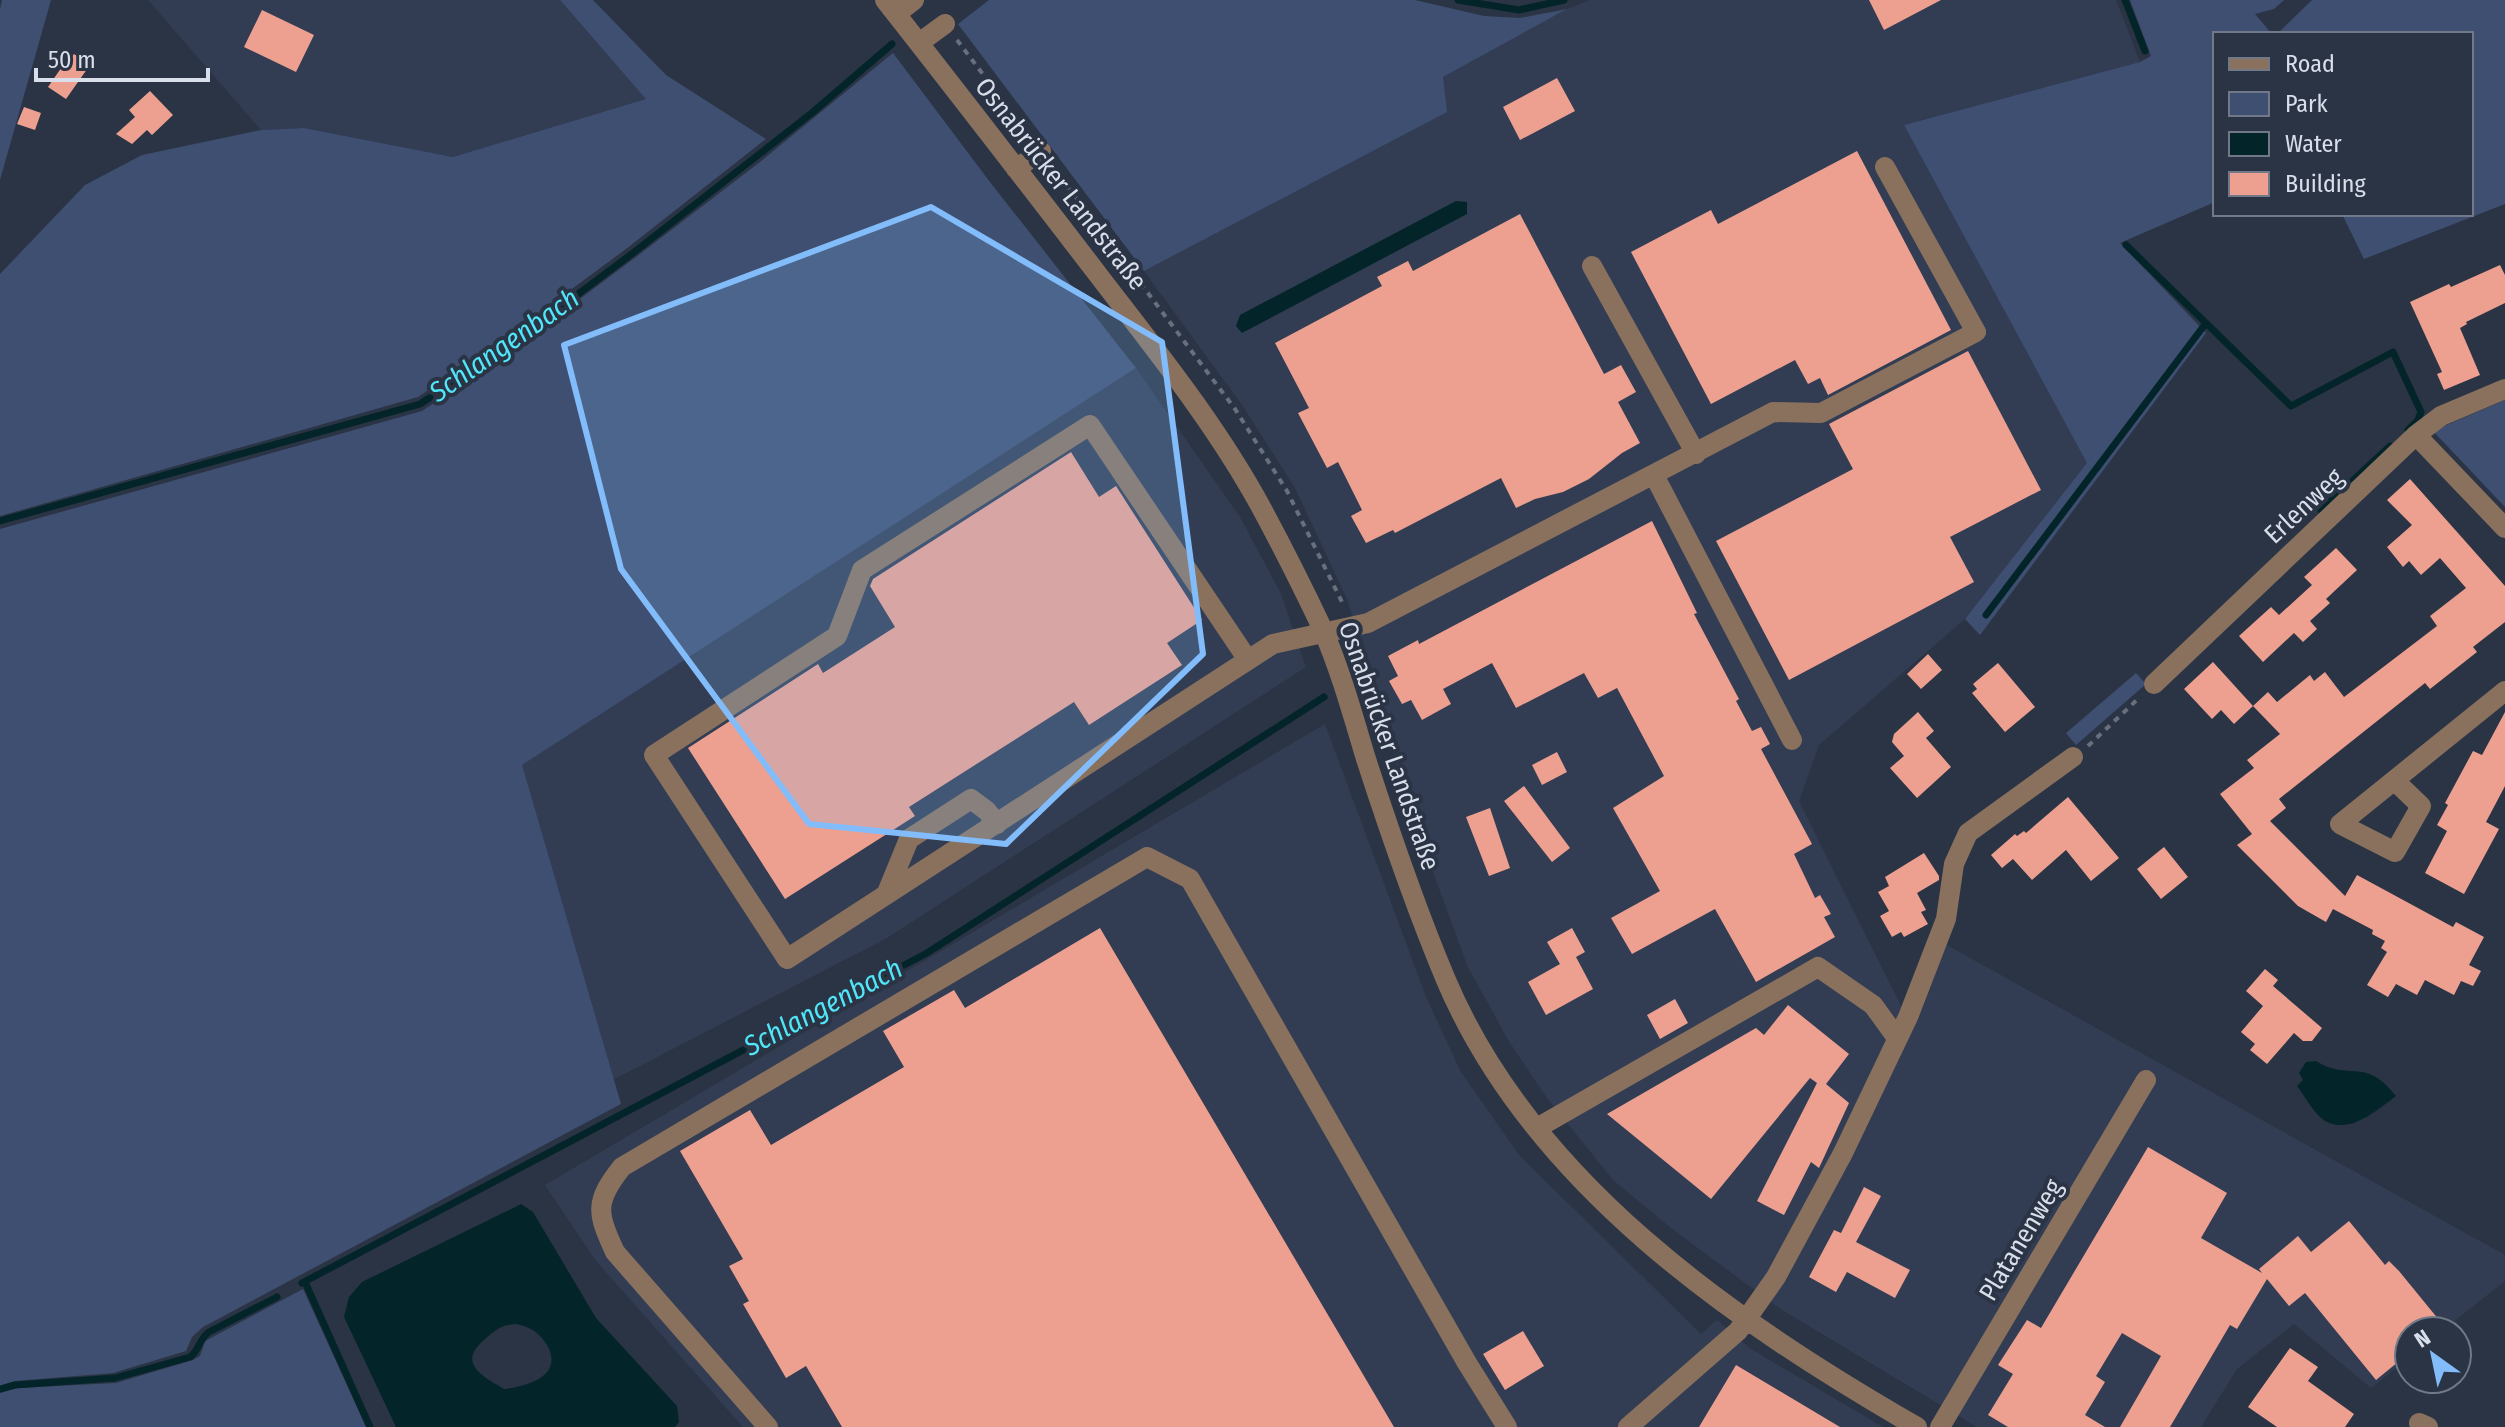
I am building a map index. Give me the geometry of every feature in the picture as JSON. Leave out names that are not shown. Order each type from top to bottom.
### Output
[{"type":"street","points":[[890,7],[914,0]]},
{"type":"street","name":"Osnabrücker Landstraße","points":[[890,7],[1158,352],[1261,507],[1323,632],[1447,982],[1485,1056],[1537,1128],[1596,1194],[1699,1286],[1845,1386],[1917,1427]]},
{"type":"street","points":[[919,43],[945,24]]},
{"type":"street","points":[[1016,169],[1041,151]]},
{"type":"street","points":[[1248,660],[1090,425],[862,570],[837,636],[654,755],[787,959],[1273,644],[1368,623],[1773,412],[1821,413],[1976,332],[1885,167]]},
{"type":"street","points":[[1592,266],[1696,454]]},
{"type":"street","name":"Erlenweg","points":[[2154,684],[2416,435],[2441,416],[2505,389]]},
{"type":"street","points":[[2416,435],[2505,528]]},
{"type":"street","points":[[1654,475],[1792,740]]},
{"type":"street","points":[[2395,781],[2505,691]]},
{"type":"street","points":[[1628,1427],[1726,1342],[1776,1277],[1843,1153],[1908,1017],[1946,919],[1954,864],[1968,833],[2073,757]]},
{"type":"street","points":[[886,895],[909,839],[971,799],[987,811],[997,824]]},
{"type":"street","points":[[768,1427],[615,1252],[600,1220],[605,1188],[622,1167],[1147,857],[1190,879],[1467,1363],[1507,1427]]},
{"type":"street","points":[[1537,1128],[1818,967],[1873,1005],[1897,1038]]},
{"type":"street","name":"Platanenweg","points":[[1940,1427],[2146,1080]]},
{"type":"path","points":[[945,24],[1235,409],[1287,491],[1343,601],[1350,626]]},
{"type":"path","points":[[2073,757],[2094,742],[2154,684]]},
{"type":"highlighted area","points":[[931,207],[1162,342],[1203,654],[1006,844],[809,824],[621,569],[564,345]]},
{"type":"shaded area","points":[[148,0],[560,0],[647,99],[453,157],[304,128],[261,130]]},
{"type":"shaded area","points":[[1590,0],[2116,0],[2140,62],[1904,125],[2088,463],[1965,619],[1819,745],[1799,801],[1902,1008],[1945,944],[2505,1255],[2505,1281],[2462,1315],[2393,1315],[2393,1371],[2371,1388],[2294,1324],[2237,1369],[2201,1427],[1977,1427],[1779,1308],[1671,1228],[1613,1180],[1547,1098],[1508,1040],[1467,965],[1407,801],[1347,599],[1295,488],[1242,405],[1144,271],[1446,112],[1443,77],[1567,9]]},
{"type":"shaded area","points":[[1136,368],[1240,517],[1281,594],[1306,667],[887,938],[613,1080],[521,765]]},
{"type":"shaded area","points":[[1325,724],[1426,997],[1461,1072],[1519,1155],[1701,1334],[1717,1320],[1751,1349],[1883,1427],[743,1427],[596,1261],[545,1185]]},
{"type":"green space","points":[[2,0],[51,0],[0,180],[0,9]]},
{"type":"green space","points":[[560,0],[593,0],[666,75],[766,139],[626,249],[496,345],[418,397],[0,516],[0,274],[85,185],[142,155],[261,130],[304,128],[453,157],[646,99]]},
{"type":"green space","points":[[989,0],[1415,0],[1484,16],[1520,18],[1567,9],[1443,77],[1447,112],[1144,271],[958,24]]},
{"type":"green space","points":[[2130,0],[2284,0],[2274,9],[2255,14],[2270,32],[2213,32],[2213,203],[2120,243],[2206,333],[1980,635],[1965,619],[2087,463],[1904,125],[2140,62],[2151,56]]},
{"type":"green space","points":[[2312,0],[2505,0],[2505,204],[2364,259],[2343,216],[2473,216],[2473,32],[2279,32]]},
{"type":"green space","points":[[893,53],[1136,368],[522,765],[621,1104],[203,1327],[192,1337],[186,1351],[113,1373],[15,1381],[0,1386],[0,529],[422,411],[505,355],[636,257],[760,162]]},
{"type":"green space","points":[[2505,400],[2505,507],[2433,431]]},
{"type":"green space","points":[[2136,673],[2146,684],[2076,745],[2066,733]]},
{"type":"green space","points":[[303,1289],[366,1427],[0,1427],[0,1393],[17,1388],[116,1383],[193,1360],[200,1356],[205,1341]]},
{"type":"water","points":[[1456,201],[1467,202],[1467,214],[1242,333],[1236,326],[1240,315]]},
{"type":"water","points":[[2316,1061],[2338,1070],[2366,1073],[2385,1084],[2396,1096],[2360,1120],[2350,1124],[2331,1123],[2318,1115],[2297,1086],[2303,1080],[2299,1073],[2306,1062]]},
{"type":"water","points":[[521,1204],[533,1212],[596,1318],[677,1406],[679,1422],[675,1427],[396,1427],[344,1317],[349,1297],[362,1282]],"holes":[[[521,1325],[544,1340],[551,1355],[551,1364],[533,1382],[504,1389],[481,1374],[473,1362],[473,1356],[476,1348],[498,1329]]]},
{"type":"building","points":[[1869,0],[1941,0],[1884,30]]},
{"type":"building","points":[[262,10],[314,35],[296,72],[244,47]]},
{"type":"building","points":[[74,54],[90,65],[66,99],[48,87]]},
{"type":"building","points":[[1557,78],[1575,111],[1520,140],[1503,107]]},
{"type":"building","points":[[150,91],[173,115],[152,135],[147,130],[132,144],[116,134],[135,117],[129,110]]},
{"type":"building","points":[[24,107],[41,113],[35,130],[17,124]]},
{"type":"building","points":[[1857,151],[1951,330],[1828,395],[1820,378],[1808,384],[1795,360],[1711,404],[1631,252],[1711,210],[1718,224]]},
{"type":"building","points":[[1520,214],[1604,374],[1621,365],[1636,392],[1618,402],[1640,443],[1589,479],[1563,492],[1516,508],[1501,478],[1395,533],[1393,530],[1366,543],[1351,516],[1362,510],[1338,462],[1327,468],[1298,413],[1309,408],[1275,343],[1382,286],[1377,277],[1408,261],[1413,271]]},
{"type":"building","points":[[2500,265],[2505,275],[2505,303],[2460,328],[2480,375],[2444,390],[2437,374],[2442,372],[2410,302]]},
{"type":"building","points":[[1968,351],[2041,490],[1950,537],[1974,582],[1789,680],[1716,541],[1853,469],[1829,424]]},
{"type":"building","points":[[1071,452],[1099,497],[1116,486],[1202,620],[1167,643],[1182,665],[1089,725],[1074,702],[909,807],[915,816],[785,899],[688,748],[818,664],[823,673],[895,627],[870,586],[873,579]]},
{"type":"building","points":[[2410,479],[2505,586],[2505,622],[2473,647],[2477,652],[2430,689],[2425,683],[2279,799],[2286,808],[2270,821],[2345,896],[2357,875],[2453,927],[2456,922],[2484,937],[2469,965],[2481,971],[2473,986],[2461,981],[2454,995],[2425,980],[2417,995],[2396,984],[2388,997],[2367,985],[2387,952],[2381,948],[2385,941],[2372,934],[2373,930],[2333,909],[2326,922],[2298,906],[2237,845],[2252,834],[2220,794],[2254,768],[2247,760],[2280,734],[2253,706],[2268,692],[2277,702],[2310,675],[2314,681],[2325,672],[2344,697],[2437,626],[2430,616],[2466,588],[2440,558],[2421,575],[2409,561],[2403,567],[2387,547],[2412,525],[2387,500]]},
{"type":"building","points":[[1652,521],[1697,613],[1694,614],[1739,699],[1736,701],[1752,731],[1761,727],[1770,744],[1761,749],[1812,844],[1794,854],[1815,898],[1820,895],[1831,914],[1824,917],[1835,937],[1756,982],[1715,909],[1632,954],[1611,918],[1660,891],[1613,808],[1664,776],[1617,688],[1598,698],[1584,673],[1516,708],[1492,663],[1443,689],[1451,704],[1422,720],[1411,700],[1402,704],[1389,681],[1398,676],[1388,656],[1418,640],[1419,644]]},
{"type":"building","points":[[2336,548],[2357,570],[2326,599],[2330,603],[2310,621],[2317,629],[2303,642],[2294,633],[2263,662],[2239,636],[2271,607],[2279,615],[2312,585],[2304,577]]},
{"type":"building","points":[[1928,654],[1942,670],[1921,689],[1907,674]]},
{"type":"building","points":[[2213,662],[2253,706],[2234,724],[2221,710],[2212,719],[2184,689]]},
{"type":"building","points":[[1998,663],[2035,707],[2005,732],[1972,693],[1977,689],[1973,684]]},
{"type":"building","points":[[1918,712],[1934,731],[1926,738],[1951,767],[1917,798],[1890,768],[1904,756],[1892,742],[1894,734]]},
{"type":"building","points":[[2505,712],[2505,786],[2486,822],[2499,829],[2464,894],[2425,873],[2447,831],[2437,825],[2448,805],[2445,803],[2473,751],[2482,755]]},
{"type":"building","points":[[1557,752],[1567,772],[1542,785],[1532,765]]},
{"type":"building","points":[[1524,786],[1570,848],[1552,862],[1504,801]]},
{"type":"building","points":[[2068,797],[2119,858],[2091,881],[2066,850],[2032,880],[2013,859],[2002,868],[1991,855],[2015,834],[2026,833]]},
{"type":"building","points":[[1490,808],[1510,868],[1489,876],[1466,817]]},
{"type":"building","points":[[2164,847],[2188,877],[2161,899],[2137,869]]},
{"type":"building","points":[[1924,853],[1939,876],[1939,880],[1917,893],[1926,910],[1921,912],[1928,924],[1904,937],[1901,932],[1892,937],[1880,916],[1889,911],[1878,892],[1889,886],[1885,877]]},
{"type":"building","points":[[1100,928],[1394,1427],[842,1427],[806,1366],[786,1378],[743,1304],[749,1301],[729,1266],[743,1259],[680,1151],[750,1110],[771,1145],[904,1067],[883,1031],[954,990],[965,1008]]},
{"type":"building","points":[[1572,928],[1585,952],[1576,957],[1593,989],[1546,1015],[1528,982],[1560,964],[1547,942]]},
{"type":"building","points":[[2265,969],[2278,980],[2273,986],[2322,1028],[2312,1041],[2303,1041],[2294,1033],[2267,1064],[2250,1050],[2255,1044],[2241,1032],[2263,1006],[2246,991]]},
{"type":"building","points":[[1675,999],[1688,1023],[1660,1039],[1647,1015]]},
{"type":"building","points":[[1788,1005],[1849,1054],[1826,1084],[1849,1103],[1819,1168],[1811,1162],[1784,1215],[1757,1201],[1817,1083],[1810,1078],[1711,1199],[1607,1114],[1756,1028],[1764,1035]]},
{"type":"building","points":[[2148,1147],[2227,1193],[2201,1238],[2262,1273],[2259,1269],[2298,1236],[2311,1252],[2349,1221],[2385,1265],[2389,1261],[2399,1271],[2435,1315],[2393,1315],[2393,1366],[2376,1380],[2305,1293],[2289,1306],[2267,1279],[2237,1329],[2230,1325],[2170,1427],[2120,1427],[2161,1356],[2122,1333],[2096,1376],[2105,1382],[2085,1415],[2105,1427],[2008,1427],[1988,1415],[2013,1374],[1998,1365],[2027,1320],[2041,1328]]},
{"type":"building","points":[[1864,1187],[1881,1196],[1856,1242],[1910,1270],[1895,1298],[1847,1272],[1836,1292],[1809,1277],[1834,1230],[1841,1233]]},
{"type":"building","points":[[1523,1331],[1544,1366],[1505,1390],[1483,1354]]},
{"type":"building","points":[[2290,1348],[2318,1367],[2308,1381],[2354,1414],[2345,1427],[2277,1427],[2248,1407]]},
{"type":"building","points":[[1736,1365],[1840,1427],[1699,1427]]},
{"type":"waterway","points":[[1458,0],[1519,10],[1564,0]]},
{"type":"waterway","points":[[2125,0],[2145,51]]},
{"type":"waterway","name":"Schlangenbach","points":[[0,521],[420,404],[502,351],[633,253],[813,112],[892,44]]},
{"type":"waterway","points":[[2126,245],[2291,406],[2393,352],[2421,412],[2408,430]]},
{"type":"waterway","points":[[1986,615],[2206,323]]},
{"type":"waterway","points":[[2321,510],[2390,446]]},
{"type":"waterway","name":"Schlangenbach","points":[[302,1283],[927,953],[1324,697]]},
{"type":"waterway","points":[[305,1282],[370,1427]]},
{"type":"waterway","name":"Schlangenbach","points":[[0,1389],[15,1385],[115,1378],[190,1357],[209,1332],[277,1297]]}]
